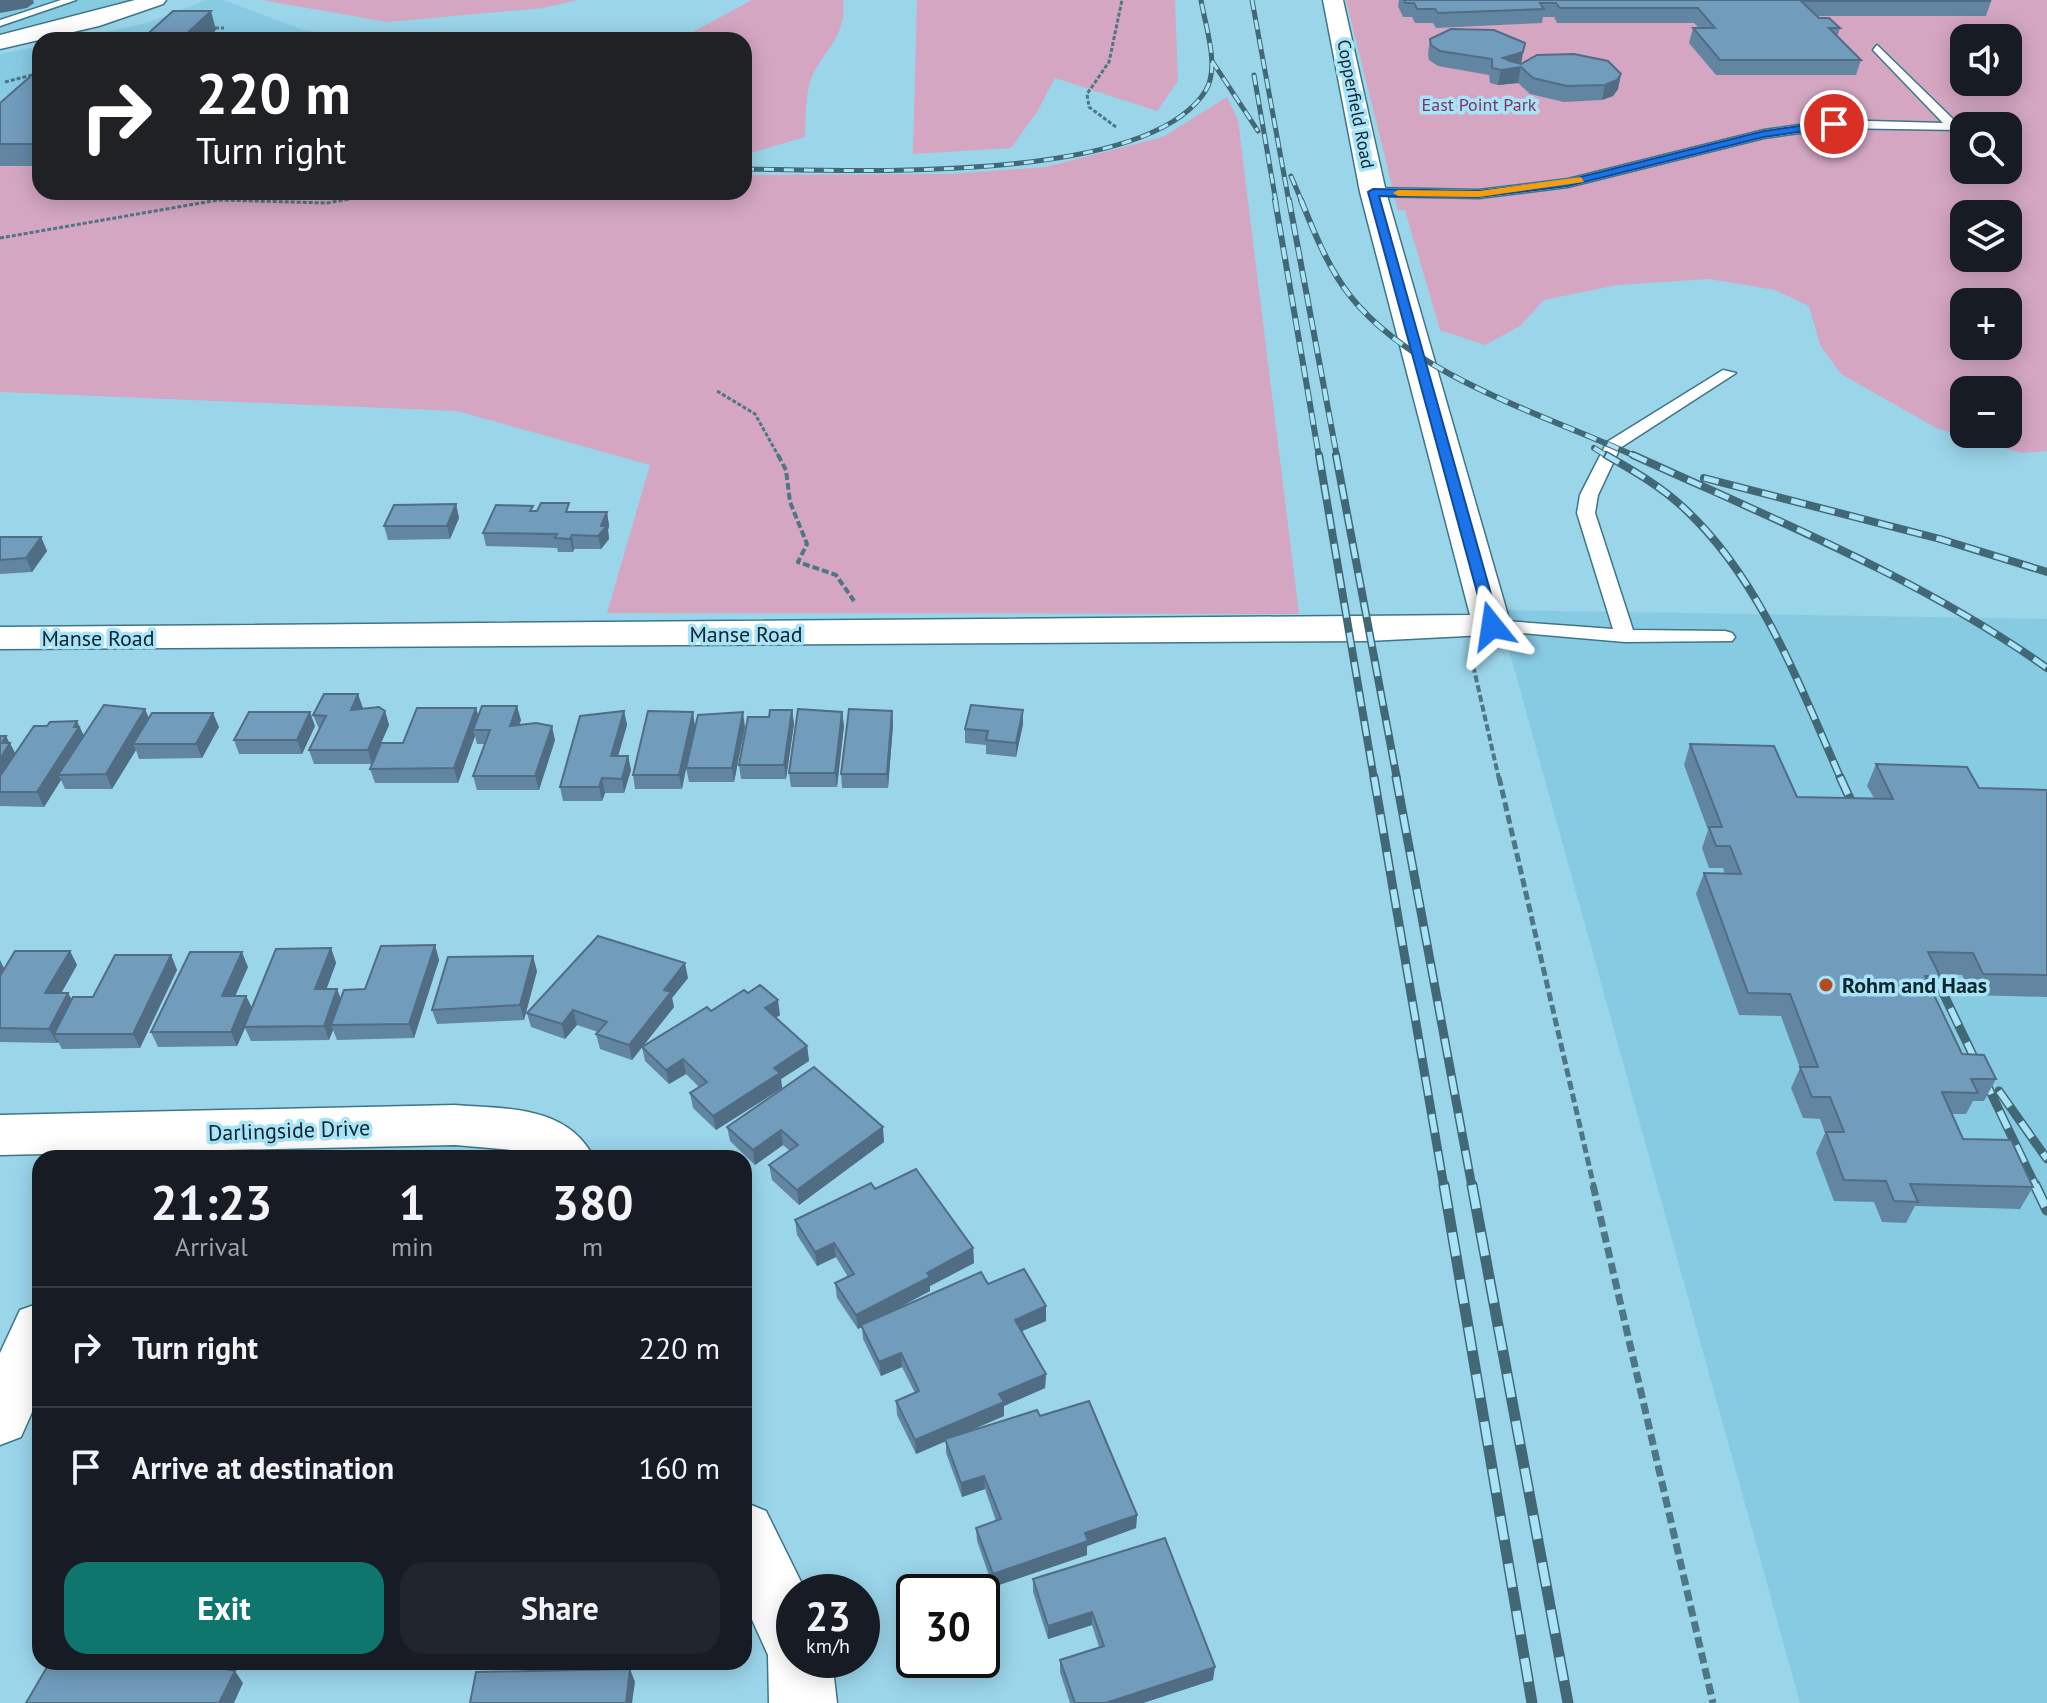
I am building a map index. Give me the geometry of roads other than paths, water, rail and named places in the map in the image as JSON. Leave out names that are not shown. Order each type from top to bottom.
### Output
[{"type":"street","points":[[43,32],[91,21],[156,0]]},
{"type":"street","name":"Copperfield Road","points":[[1333,0],[1373,192],[1478,626]]},
{"type":"street","points":[[0,42],[32,35]]},
{"type":"street","name":"Manse Road","points":[[0,638],[1368,630],[1478,626]]},
{"type":"street","name":"Darlingside Drive","points":[[0,1135],[120,1146],[455,1125],[535,1132],[558,1150]]},
{"type":"street","points":[[0,1418],[32,1346]]},
{"type":"street","points":[[752,1549],[776,1600]]},
{"type":"street","points":[[801,1678],[803,1703]]},
{"type":"lane","points":[[0,23],[45,11],[71,0]]},
{"type":"lane","points":[[1877,48],[1950,119]]},
{"type":"lane","points":[[1373,192],[1479,194],[1568,183],[1764,134],[1834,124],[1950,128]]},
{"type":"lane","points":[[1625,636],[1586,513],[1589,495],[1613,445],[1728,373]]},
{"type":"lane","points":[[1478,626],[1625,636],[1725,637]]},
{"type":"railway","points":[[1201,0],[1212,61]]},
{"type":"railway","points":[[1252,0],[1289,202]]},
{"type":"railway","points":[[752,169],[851,171],[992,166],[1061,157],[1124,143],[1174,121],[1206,90],[1212,61]]},
{"type":"railway","points":[[1212,61],[1258,131]]},
{"type":"railway","points":[[1254,75],[1276,202]]},
{"type":"railway","points":[[1291,176],[1302,202]]},
{"type":"railway","points":[[1275,200],[1319,457]]},
{"type":"railway","points":[[1289,200],[1337,457]]},
{"type":"railway","points":[[1301,200],[1343,286],[1378,325],[1410,350],[1484,391],[1637,457]]},
{"type":"railway","points":[[1594,448],[1609,457]]},
{"type":"railway","points":[[1319,455],[1374,779]]},
{"type":"railway","points":[[1336,455],[1397,779]]},
{"type":"railway","points":[[1606,455],[1677,502],[1713,538],[1736,569],[1776,636],[1841,779]]},
{"type":"railway","points":[[1633,455],[1897,578],[2047,668]]},
{"type":"railway","points":[[1704,478],[1940,539],[2047,572]]},
{"type":"railway","points":[[1374,777],[1444,1187]]},
{"type":"railway","points":[[1396,777],[1472,1187]]},
{"type":"railway","points":[[1840,777],[1858,816]]},
{"type":"railway","points":[[1934,974],[2036,1187]]},
{"type":"railway","points":[[1999,1091],[2047,1159]]},
{"type":"railway","points":[[1444,1185],[1532,1703]]},
{"type":"railway","points":[[1472,1185],[1568,1703]]},
{"type":"railway","points":[[2035,1185],[2047,1210]]},
{"type":"place","name":"Rohm and Haas","points":[[1826,985]]},
{"type":"park label","name":"East Point Park","points":[[1479,104]]}]
